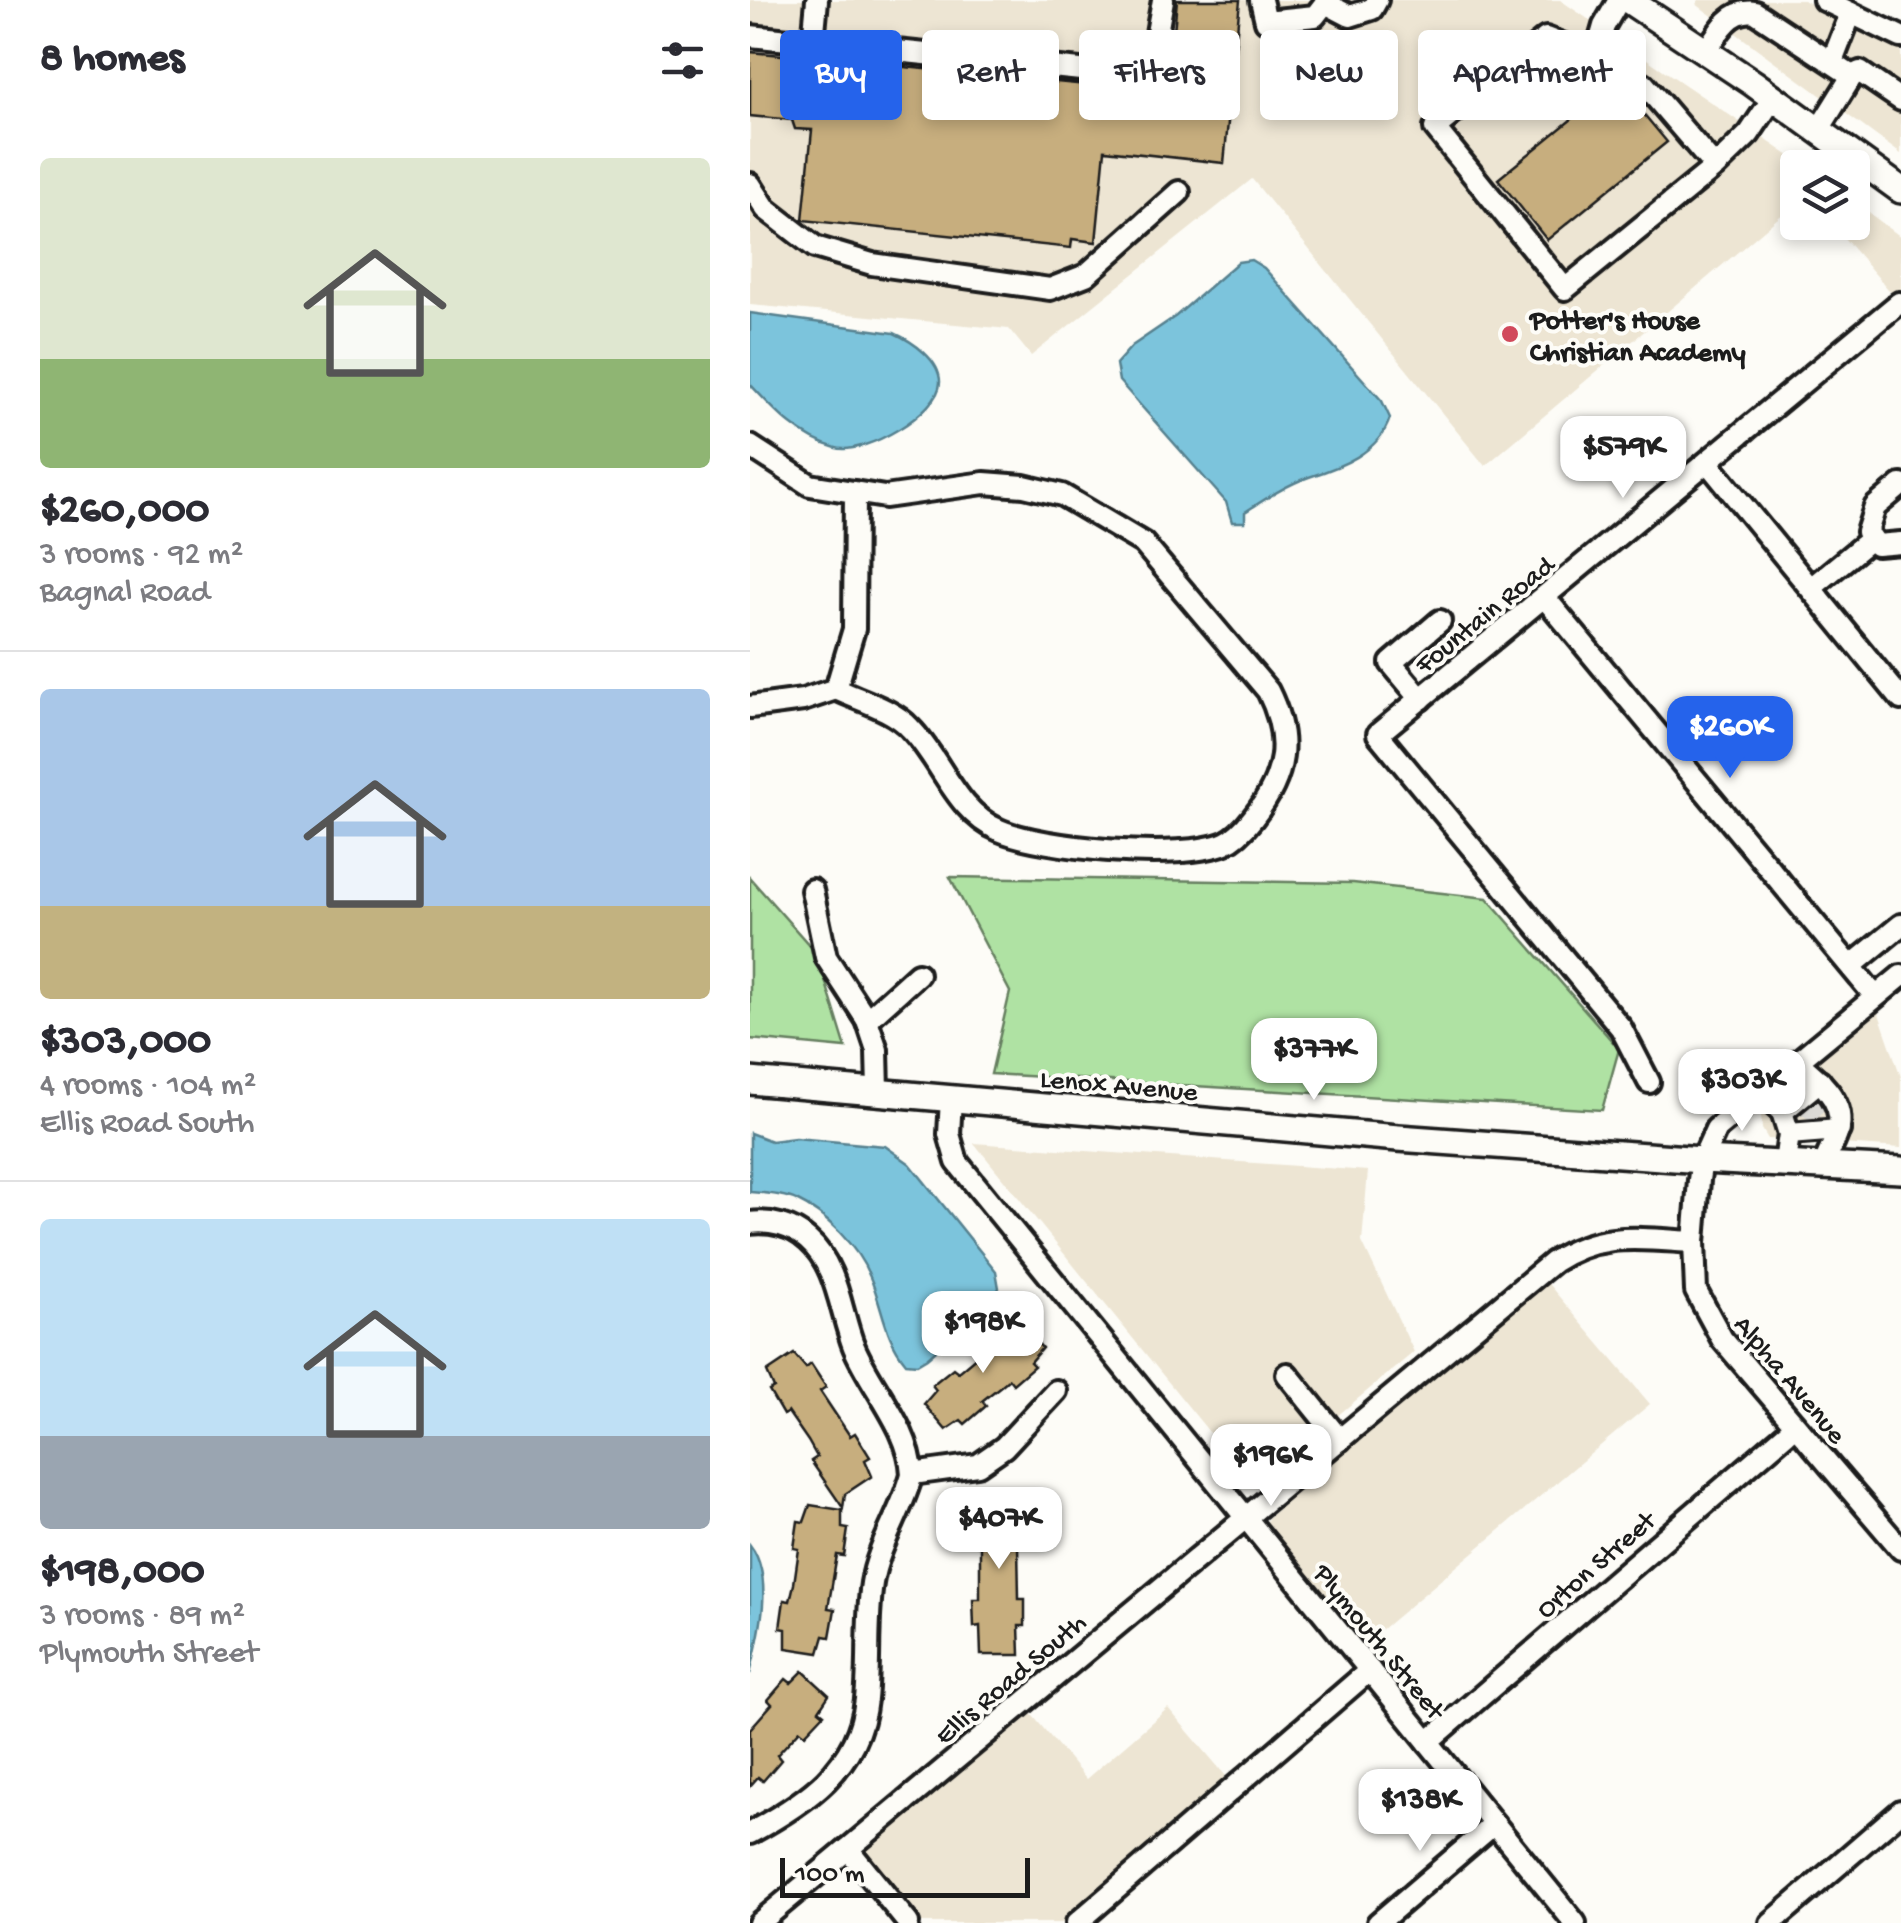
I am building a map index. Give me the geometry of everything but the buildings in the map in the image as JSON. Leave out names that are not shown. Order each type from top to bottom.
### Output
[{"type":"main road","points":[[1628,0],[1898,182]]},
{"type":"main road","name":"Lenox Avenue","points":[[750,1081],[1248,1126],[1702,1160],[1901,1170]]},
{"type":"street","points":[[814,30],[817,0]]},
{"type":"street","points":[[902,51],[1149,77],[1163,0]]},
{"type":"street","points":[[1260,0],[1266,21],[1315,16],[1325,2],[1350,16],[1372,9],[1376,0]]},
{"type":"street","points":[[1603,30],[1618,0]]},
{"type":"street","points":[[1824,0],[1901,37]]},
{"type":"street","points":[[1706,52],[1730,19],[1746,10],[1852,76]]},
{"type":"street","points":[[1832,62],[1851,13]]},
{"type":"street","points":[[750,36],[780,39]]},
{"type":"street","points":[[1818,130],[1852,76],[1860,72],[1901,100]]},
{"type":"street","points":[[1646,86],[1715,168]]},
{"type":"street","points":[[1445,120],[1435,128],[1565,289],[1715,168],[1749,134],[1773,98]]},
{"type":"street","points":[[750,184],[766,209],[815,247],[872,264],[1050,289],[1086,276],[1180,192]]},
{"type":"street","name":"Fountain Road","points":[[1649,1082],[1622,1028],[1378,734],[1899,303]]},
{"type":"street","points":[[750,446],[810,485],[885,497],[984,482],[1062,495],[1143,543],[1268,691],[1279,713],[1283,749],[1280,774],[1269,798],[1230,841],[1204,850],[1104,848],[1032,840],[996,829],[965,806],[908,725],[836,689],[802,700],[750,707]]},
{"type":"street","points":[[1708,463],[1901,698]]},
{"type":"street","points":[[1901,485],[1874,507],[1867,532],[1877,545],[1901,543]]},
{"type":"street","points":[[836,689],[854,629],[855,492]]},
{"type":"street","points":[[1811,588],[1872,538]]},
{"type":"street","points":[[1546,598],[1876,996]]},
{"type":"street","points":[[1421,699],[1391,662],[1440,622]]},
{"type":"street","points":[[812,890],[826,957],[867,1020],[876,1050],[878,1092]]},
{"type":"street","points":[[1851,966],[1901,925]]},
{"type":"street","points":[[867,1020],[918,974]]},
{"type":"street","points":[[1702,1160],[1716,1128],[1901,976]]},
{"type":"street","points":[[1789,1134],[1832,1102],[1826,1085],[1796,1062]]},
{"type":"street","points":[[1820,1081],[1818,1116],[1824,1165]]},
{"type":"street","points":[[1760,1092],[1782,1112],[1789,1134],[1785,1163]]},
{"type":"street","name":"Plymouth Street","points":[[950,1099],[949,1134],[957,1162],[1575,1923]]},
{"type":"street","points":[[1782,1112],[1818,1116]]},
{"type":"street","name":"Alpha Avenue","points":[[1702,1160],[1694,1242],[1696,1291],[1710,1322],[1901,1549]]},
{"type":"street","points":[[750,1223],[787,1226],[808,1239],[823,1258],[853,1344],[898,1427],[912,1474],[873,1578],[866,1703],[856,1736],[841,1766],[819,1790],[794,1810],[750,1834]]},
{"type":"street","name":"Ellis Road South","points":[[759,1923],[1572,1249],[1607,1238],[1694,1242]]},
{"type":"street","points":[[1287,1374],[1340,1440]]},
{"type":"street","points":[[912,1474],[978,1465],[1004,1447],[1056,1391]]},
{"type":"street","name":"Orton Street","points":[[1428,1742],[1795,1426]]},
{"type":"street","points":[[1077,1923],[1370,1670]]},
{"type":"street","points":[[1771,1923],[1901,1811]]},
{"type":"street","points":[[1378,1923],[1494,1824]]},
{"type":"street","points":[[848,1849],[908,1923]]},
{"type":"shaded area","points":[[750,0],[1560,0],[1604,30],[1418,30],[1418,120],[1646,120],[1646,58],[1781,150],[1780,216],[1485,466],[1252,179],[1031,356],[1009,329],[750,305]]},
{"type":"shaded area","points":[[1699,0],[1803,0],[1901,48],[1901,154],[1696,4]]},
{"type":"shaded area","points":[[1870,214],[1901,237],[1901,304],[1846,240],[1870,240]]},
{"type":"shaded area","points":[[1877,1008],[1901,1077],[1901,1148],[1768,1139],[1761,1116],[1767,1106]]},
{"type":"shaded area","points":[[974,1143],[1368,1171],[1362,1242],[1414,1352],[1253,1486]]},
{"type":"shaded area","points":[[1544,1279],[1650,1404],[1362,1646],[1266,1529],[1268,1518]]},
{"type":"shaded area","points":[[1168,1708],[1231,1782],[1068,1923],[916,1923],[866,1857],[868,1846],[1028,1710],[1086,1779]]},
{"type":"green space","points":[[950,877],[1353,883],[1487,898],[1619,1049],[1602,1110],[991,1074],[1010,992]]},
{"type":"green space","points":[[750,878],[817,954],[846,1048],[750,1039]]},
{"type":"water","points":[[1251,260],[1264,268],[1382,401],[1390,418],[1377,441],[1357,457],[1284,488],[1245,512],[1245,522],[1232,522],[1226,502],[1119,381],[1116,364],[1132,346],[1176,316],[1238,262]]},
{"type":"water","points":[[750,313],[894,333],[916,346],[935,366],[940,382],[937,394],[914,418],[881,439],[849,449],[823,444],[789,423],[750,384]]},
{"type":"water","points":[[750,1133],[771,1141],[795,1138],[885,1146],[910,1164],[996,1271],[999,1288],[991,1302],[927,1358],[917,1364],[906,1363],[888,1332],[865,1266],[840,1232],[796,1200],[750,1192]]},
{"type":"water","points":[[750,1545],[762,1573],[763,1608],[750,1674]]},
{"type":"tunnel","points":[[1806,1105],[1820,1115]]},
{"type":"place","name":"Potter's House Christian Academy","points":[[1510,334]]}]
